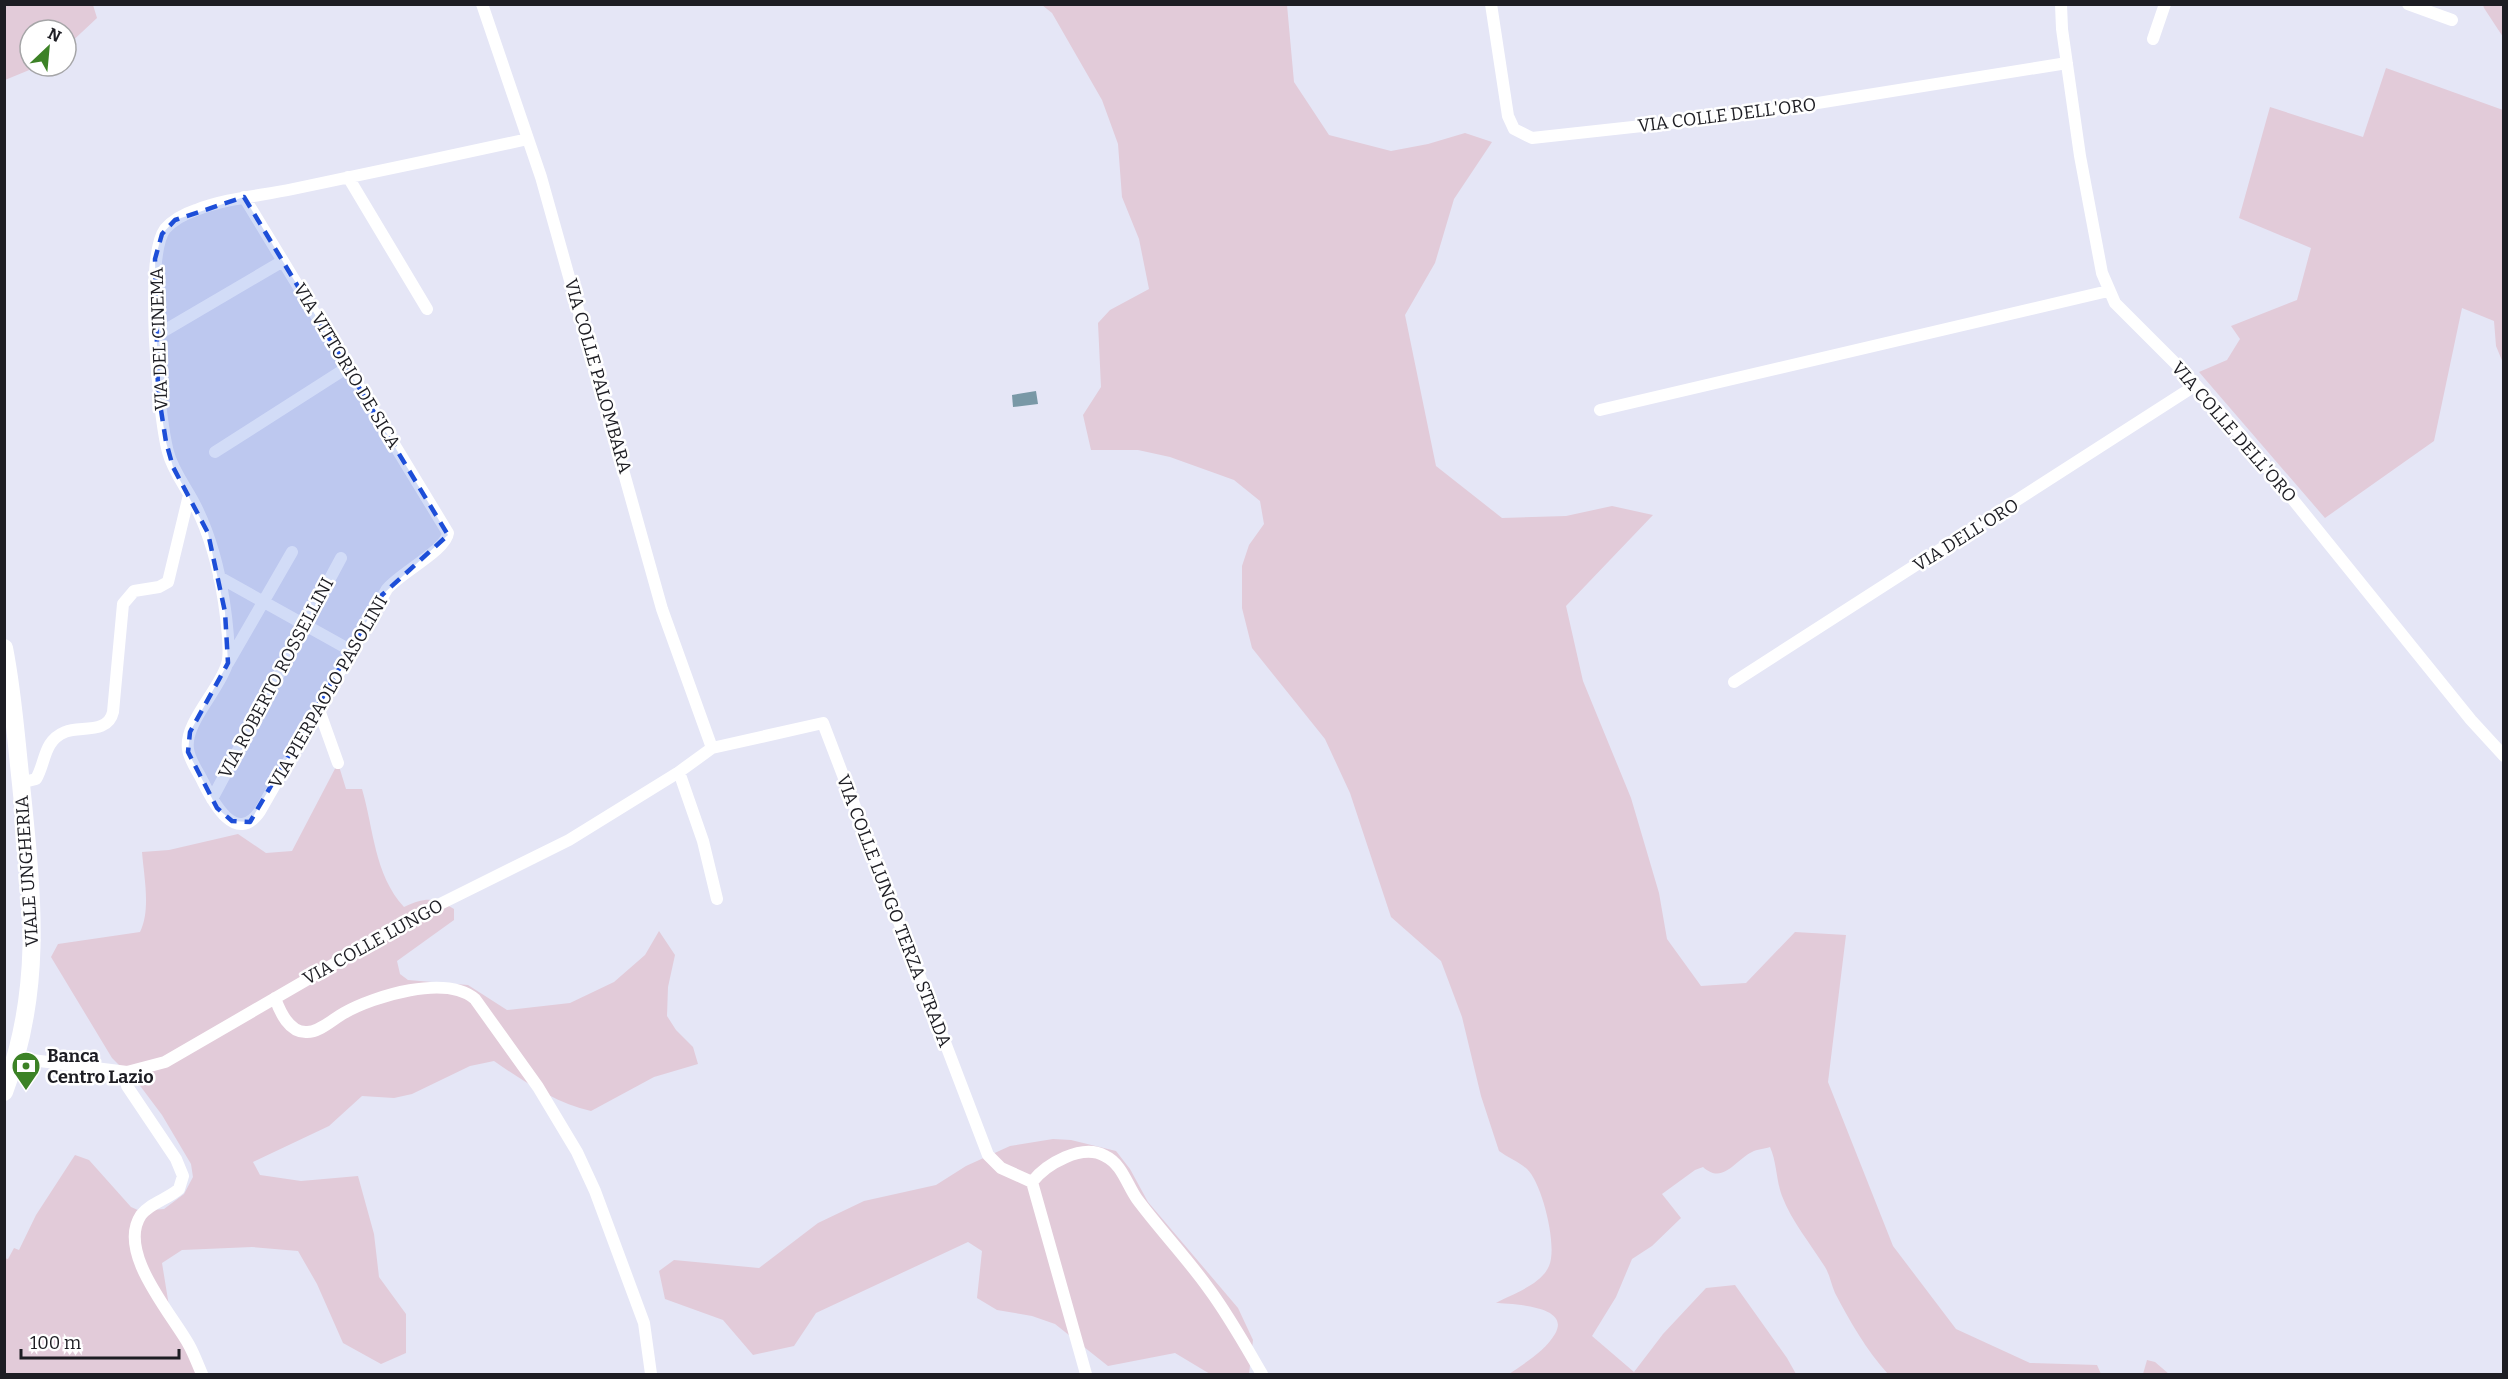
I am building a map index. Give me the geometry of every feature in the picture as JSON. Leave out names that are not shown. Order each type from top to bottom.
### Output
[{"type":"main road","name":"VIALE UNGHERIA","points":[[4,648],[28,848],[33,950],[16,1058],[4,1092]]},
{"type":"street","name":"VIA COLLE PALOMBARA","points":[[482,4],[528,139],[596,367],[662,609],[712,748]]},
{"type":"street","name":"VIA COLLE DELL'ORO","points":[[1491,4],[1508,116],[1514,129],[1532,138],[1743,115],[2067,63]]},
{"type":"street","name":"VIA COLLE DELL'ORO","points":[[2061,4],[2080,156],[2108,291],[2123,314],[2196,385],[2240,434],[2471,720],[2504,756]]},
{"type":"street","points":[[2153,39],[2165,4]]},
{"type":"street","points":[[2408,4],[2452,20]]},
{"type":"street","name":"VIA DEL CINEMA","points":[[228,663],[224,604],[208,533],[173,467],[166,442],[159,399],[155,259],[164,232],[176,220],[195,210],[244,197],[528,139]]},
{"type":"street","points":[[348,177],[427,309]]},
{"type":"street","name":"VIA VITTORIO DE SICA","points":[[244,197],[448,535]]},
{"type":"street","points":[[157,335],[284,261]]},
{"type":"street","points":[[1600,410],[2108,291]]},
{"type":"street","points":[[214,452],[348,367]]},
{"type":"street","name":"VIA DELL'ORO","points":[[1734,681],[2196,385]]},
{"type":"street","points":[[20,783],[36,779],[46,752],[56,737],[66,732],[101,726],[110,721],[113,712],[123,604],[134,591],[159,587],[168,582],[189,495]]},
{"type":"street","name":"VIA PIERPAOLO PASOLINI","points":[[212,799],[219,811],[229,820],[242,824],[253,820],[350,650],[393,581],[444,543],[448,535]]},
{"type":"street","points":[[212,799],[190,757],[187,743],[192,727],[292,552]]},
{"type":"street","name":"VIA ROBERTO ROSSELLINI","points":[[212,799],[341,558]]},
{"type":"street","points":[[219,577],[350,650]]},
{"type":"street","points":[[318,707],[338,763]]},
{"type":"street","name":"VIA COLLE LUNGO TERZA STRADA","points":[[712,748],[823,723],[988,1155],[1001,1168],[1032,1182]]},
{"type":"street","name":"VIA COLLE LUNGO","points":[[16,1058],[127,1072],[165,1062],[422,913],[569,840],[679,772],[712,748]]},
{"type":"street","points":[[679,772],[703,841],[717,899]]},
{"type":"street","points":[[275,998],[288,1024],[307,1032],[317,1030],[358,1006],[406,991],[450,987],[462,990],[475,999],[532,1078],[577,1152],[595,1191],[644,1323],[651,1374]]},
{"type":"street","points":[[127,1072],[128,1086],[164,1141],[183,1176],[179,1189],[152,1206],[139,1220],[135,1234],[140,1261],[164,1310],[189,1344],[202,1374]]},
{"type":"street","points":[[1086,1374],[1032,1182],[1046,1167],[1074,1155],[1095,1153],[1113,1161],[1137,1199],[1200,1276],[1233,1322],[1262,1374]]},
{"type":"highlighted area","points":[[244,197],[448,535],[382,595],[250,822],[232,821],[217,808],[188,752],[190,732],[228,663],[225,612],[208,533],[173,467],[166,442],[158,391],[155,259],[162,234],[175,220]]},
{"type":"shaded area","points":[[4,5],[93,5],[97,18],[78,36],[78,18],[18,18],[18,75],[5,80]]},
{"type":"shaded area","points":[[1042,5],[1287,5],[1294,82],[1329,135],[1391,151],[1428,144],[1465,133],[1492,142],[1454,199],[1435,263],[1405,315],[1436,466],[1502,518],[1566,516],[1612,506],[1653,515],[1566,606],[1583,681],[1631,798],[1659,893],[1667,939],[1701,986],[1746,983],[1795,932],[1846,935],[1828,1082],[1893,1246],[1956,1329],[2030,1363],[2097,1365],[2101,1374],[1888,1374],[1852,1324],[1835,1293],[1825,1267],[1786,1206],[1770,1147],[1752,1152],[1723,1173],[1710,1172],[1703,1167],[1695,1170],[1662,1194],[1681,1218],[1652,1246],[1632,1259],[1616,1297],[1592,1336],[1634,1372],[1663,1334],[1706,1288],[1735,1285],[1796,1374],[1509,1374],[1546,1346],[1555,1334],[1558,1324],[1555,1317],[1537,1308],[1496,1303],[1533,1284],[1545,1273],[1551,1257],[1547,1215],[1533,1176],[1527,1169],[1499,1151],[1481,1096],[1462,1017],[1441,961],[1391,917],[1350,793],[1325,739],[1252,648],[1242,608],[1242,566],[1249,545],[1264,524],[1260,501],[1234,480],[1170,457],[1138,450],[1091,450],[1083,415],[1101,387],[1098,323],[1110,310],[1149,289],[1139,239],[1122,197],[1118,144],[1102,100],[1052,13]]},
{"type":"shaded area","points":[[2483,5],[2503,5],[2503,37],[2484,8]]},
{"type":"shaded area","points":[[2386,68],[2503,110],[2503,363],[2496,346],[2494,321],[2462,308],[2434,441],[2325,518],[2199,372],[2227,360],[2240,339],[2231,326],[2297,300],[2311,248],[2239,218],[2270,107],[2363,137]]},
{"type":"shaded area","points":[[338,763],[346,789],[362,789],[381,866],[386,880],[404,907],[418,901],[435,900],[454,909],[454,920],[397,961],[400,974],[408,980],[468,985],[507,1010],[570,1003],[614,982],[645,955],[659,931],[675,955],[668,987],[667,1016],[676,1030],[693,1047],[698,1064],[654,1077],[591,1111],[552,1097],[494,1061],[470,1066],[412,1094],[394,1098],[362,1096],[329,1126],[253,1162],[260,1175],[301,1181],[358,1176],[374,1234],[379,1277],[406,1314],[406,1353],[381,1364],[343,1343],[317,1284],[298,1251],[252,1247],[182,1250],[162,1263],[169,1306],[202,1374],[5,1374],[4,1258],[8,1259],[14,1248],[19,1250],[36,1215],[75,1155],[89,1160],[131,1207],[140,1211],[164,1209],[184,1194],[193,1177],[191,1164],[162,1115],[141,1087],[112,1058],[51,957],[58,944],[140,932],[146,904],[142,852],[169,850],[238,834],[266,853],[292,851]]},
{"type":"shaded area","points":[[1053,1139],[1071,1140],[1116,1151],[1130,1169],[1148,1202],[1238,1308],[1253,1340],[1249,1374],[1210,1374],[1175,1353],[1108,1366],[1055,1324],[1032,1316],[997,1310],[977,1298],[982,1251],[968,1242],[816,1313],[794,1346],[753,1355],[723,1320],[665,1299],[659,1271],[674,1260],[759,1268],[818,1223],[864,1201],[936,1185],[966,1166],[1010,1146]]},
{"type":"shaded area","points":[[2147,1360],[2155,1362],[2169,1374],[2143,1374]]},
{"type":"water","points":[[1036,391],[1038,404],[1013,407],[1012,395]]},
{"type":"place","name":"Banca Centro Lazio","points":[[26,1092]]}]
